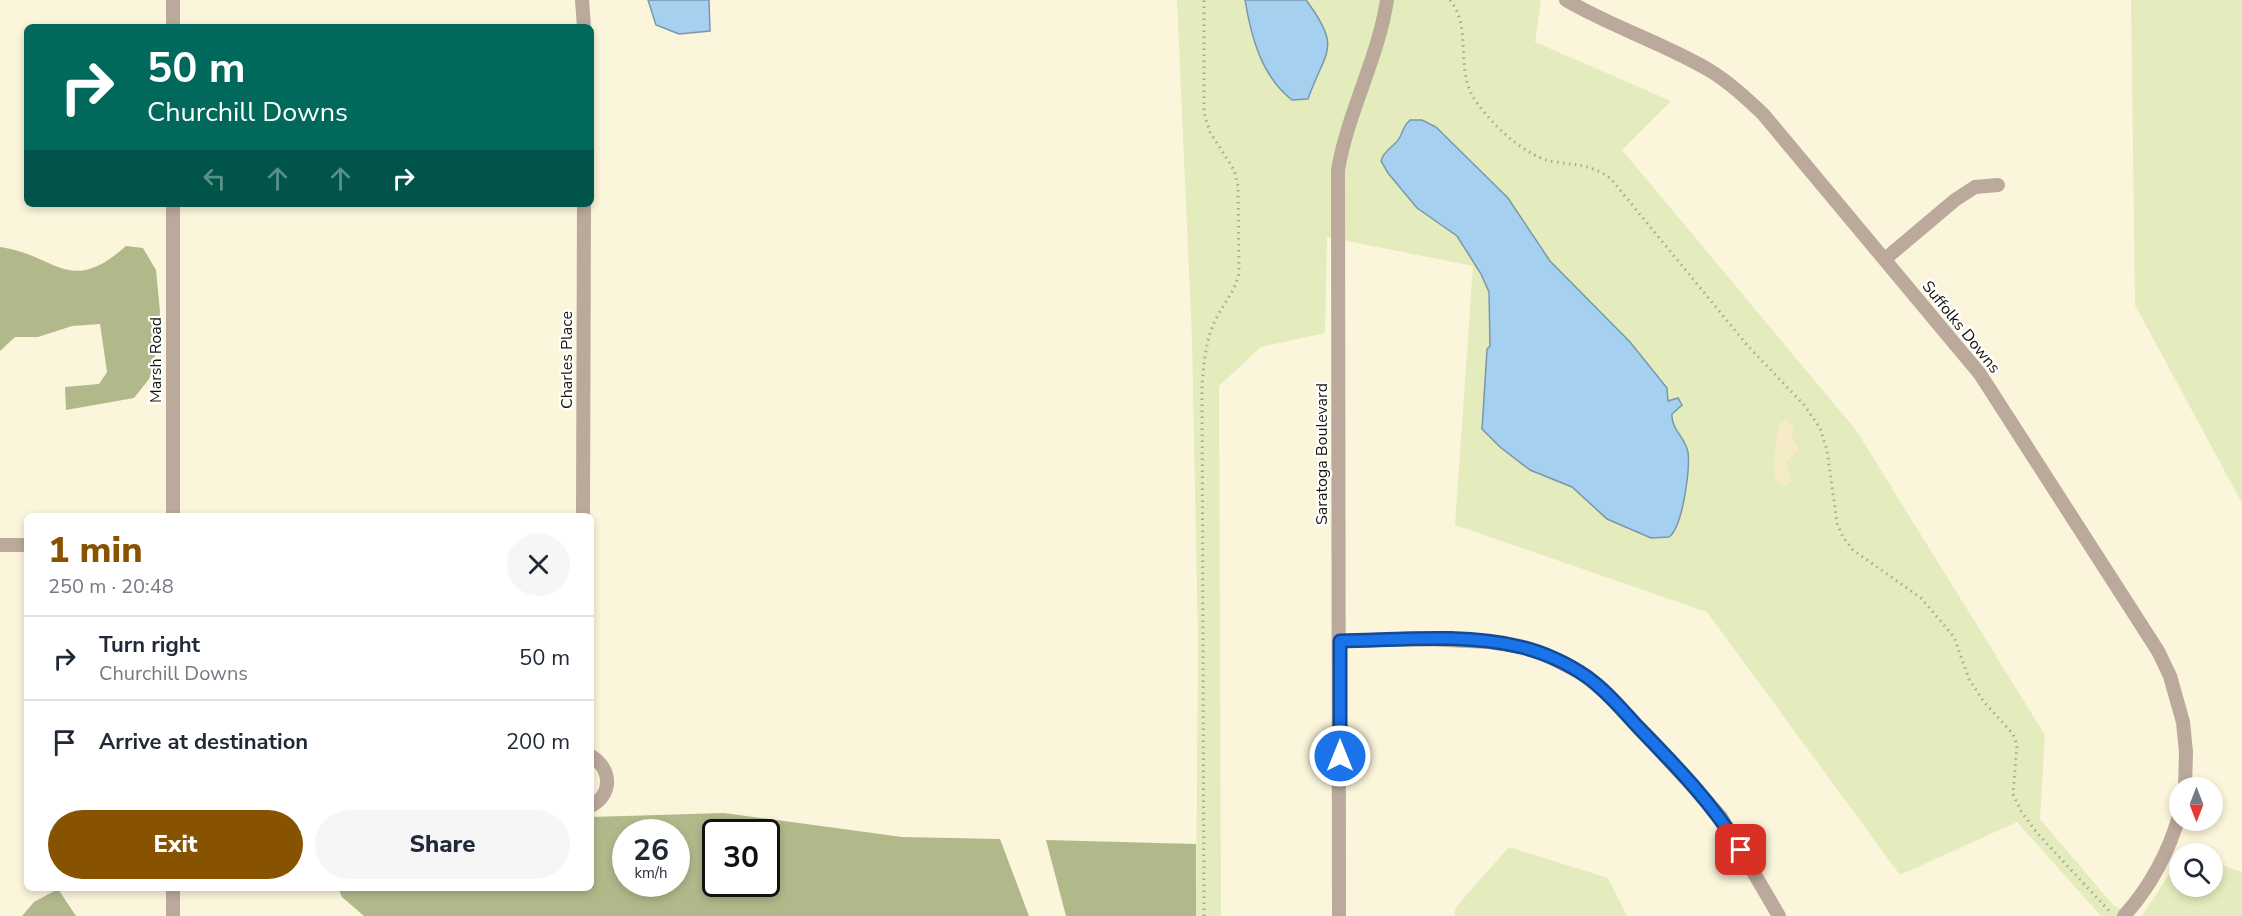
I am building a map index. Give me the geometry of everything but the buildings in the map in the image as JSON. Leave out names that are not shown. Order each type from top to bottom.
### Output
[{"type":"street","points":[[173,0],[173,24]]},
{"type":"street","points":[[582,0],[584,24]]},
{"type":"street","name":"Saratoga Boulevard","points":[[1339,916],[1338,170],[1348,123],[1375,53],[1387,0]]},
{"type":"street","name":"Suffolks Downs","points":[[1566,0],[1708,70],[1737,90],[1763,114],[1980,374],[2158,651],[2170,676],[2183,723],[2186,759],[2185,777]]},
{"type":"street","points":[[1885,259],[1962,195],[1976,187],[1998,184]]},
{"type":"street","name":"Marsh Road","points":[[173,207],[173,513]]},
{"type":"street","name":"Charles Place","points":[[583,513],[584,207]]},
{"type":"street","points":[[0,545],[24,545]]},
{"type":"street","points":[[1340,641],[1425,639],[1489,642],[1522,647],[1548,656],[1587,676],[1619,707],[1721,817],[1779,916]]},
{"type":"street","points":[[594,758],[599,761],[608,777],[604,795],[594,803]]},
{"type":"street","points":[[2124,916],[2153,878],[2167,851],[2174,831]]},
{"type":"street","points":[[173,891],[173,916]]},
{"type":"path","points":[[1204,0],[1204,113],[1210,132],[1234,170],[1238,186],[1239,273],[1236,286],[1218,315],[1210,337],[1202,385],[1204,916]]},
{"type":"path","points":[[1450,0],[1460,15],[1470,92],[1482,109],[1508,136],[1538,157],[1600,170],[1611,178],[1747,345],[1804,405],[1820,428],[1827,450],[1832,501],[1837,524],[1843,537],[1853,550],[1921,598],[1954,637],[1969,679],[1984,702],[2013,734],[2017,745],[2013,794],[2021,811],[2037,833],[2115,916]]},
{"type":"green space","points":[[1177,0],[1541,0],[1535,42],[1671,101],[1622,150],[1856,430],[2045,735],[2040,819],[2113,905],[2132,916],[2101,916],[2017,822],[1900,875],[1707,612],[1455,525],[1473,266],[1327,237],[1325,333],[1261,347],[1219,386],[1221,916],[1196,916],[1198,642],[1192,340]]},
{"type":"green space","points":[[2131,0],[2242,0],[2242,503],[2135,305]]},
{"type":"green space","points":[[126,246],[143,248],[156,270],[160,312],[154,363],[149,379],[134,398],[66,410],[65,387],[99,384],[107,372],[100,324],[72,326],[38,337],[15,337],[0,351],[0,247],[19,251],[63,269],[76,271],[90,269],[107,261]]},
{"type":"green space","points":[[724,813],[768,819],[702,819],[702,897],[780,897],[780,821],[902,837],[1000,839],[1029,916],[364,916],[342,897],[339,891],[594,891],[594,817]]},
{"type":"green space","points":[[1046,840],[1196,844],[1196,916],[1066,916]]},
{"type":"green space","points":[[1509,847],[1608,878],[1627,916],[1454,916],[1456,907]]},
{"type":"green space","points":[[2223,865],[2242,872],[2242,916],[2142,916],[2169,874],[2169,897],[2223,897]]},
{"type":"green space","points":[[54,891],[59,891],[76,916],[22,916],[34,902]]},
{"type":"sand","points":[[1786,421],[1794,426],[1792,438],[1799,449],[1786,462],[1792,481],[1786,486],[1776,481],[1774,470],[1779,427],[1780,423]]},
{"type":"water","points":[[648,0],[709,0],[710,31],[679,34],[656,25]]},
{"type":"water","points":[[1245,0],[1306,0],[1317,16],[1324,29],[1327,50],[1308,99],[1292,100],[1272,79],[1254,41]]},
{"type":"water","points":[[1410,120],[1422,120],[1436,127],[1508,198],[1550,261],[1630,342],[1667,388],[1668,401],[1678,398],[1682,405],[1672,414],[1672,419],[1688,452],[1688,471],[1682,510],[1674,531],[1669,537],[1651,538],[1607,519],[1572,487],[1530,470],[1500,447],[1482,429],[1487,349],[1490,346],[1489,292],[1481,274],[1457,236],[1417,208],[1381,161]]},
{"type":"route","points":[[1340,756],[1340,641],[1425,639],[1489,642],[1522,647],[1548,656],[1587,676],[1611,698],[1721,817],[1741,850]]}]
